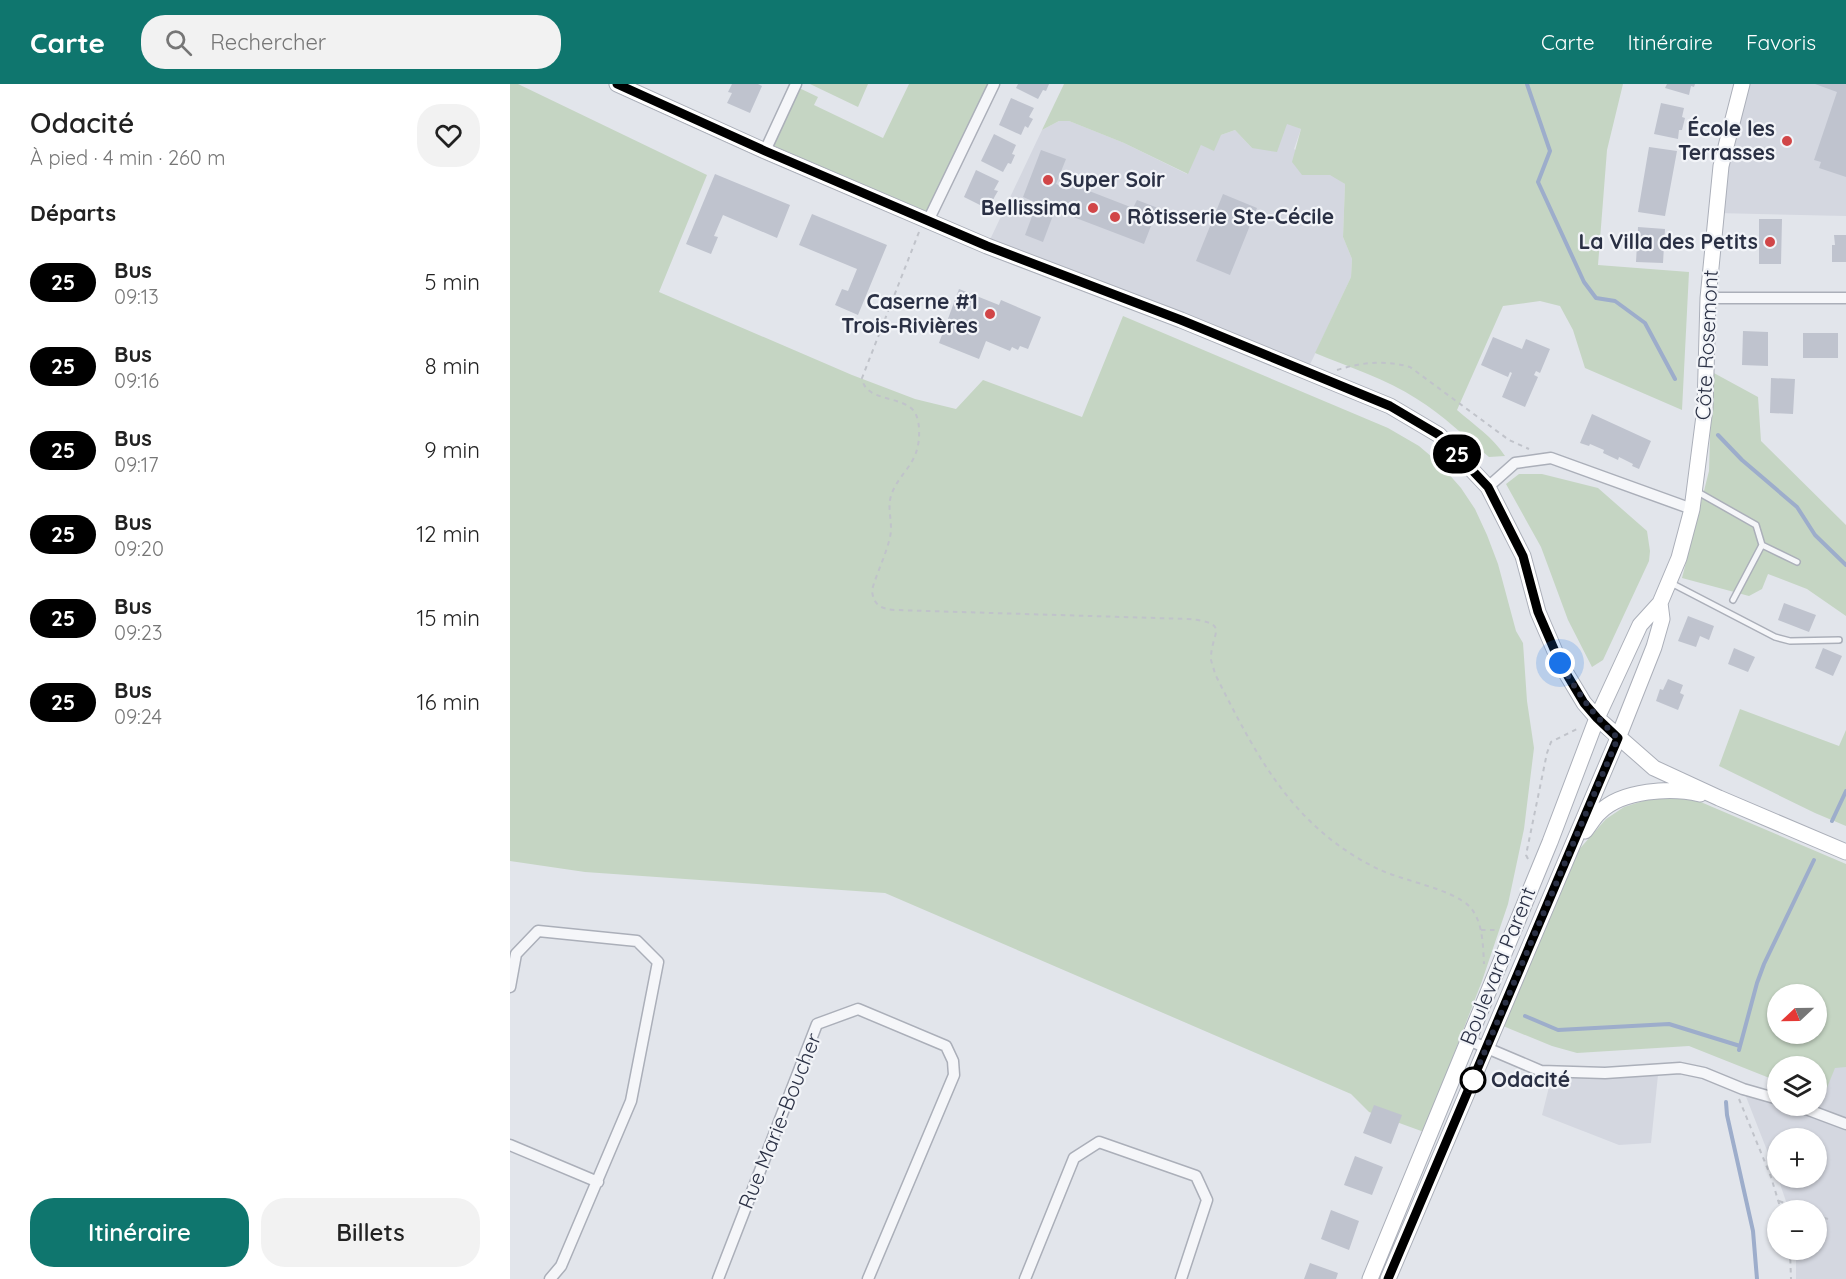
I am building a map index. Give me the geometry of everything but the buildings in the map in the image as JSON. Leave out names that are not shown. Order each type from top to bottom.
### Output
[{"type":"street","points":[[617,84],[765,151],[987,246],[1181,320],[1390,406],[1439,435],[1488,487],[1523,556],[1538,612],[1560,663],[1584,703],[1597,718],[1654,768],[1846,852]]},
{"type":"street","points":[[765,151],[796,84]]},
{"type":"street","points":[[928,221],[994,84]]},
{"type":"street","name":"Côte Rosemont","points":[[1597,718],[1640,625],[1660,603],[1679,558],[1692,509],[1705,408],[1708,298],[1721,166],[1742,84]]},
{"type":"street","points":[[1708,298],[1846,298]]},
{"type":"street","points":[[1488,487],[1515,463],[1551,458],[1692,509]]},
{"type":"street","name":"Côte Rosemont","points":[[1618,738],[1654,647],[1662,620],[1660,603]]},
{"type":"street","name":"Boulevard Parent","points":[[1370,1279],[1534,879],[1597,718]]},
{"type":"street","name":"Boulevard Parent","points":[[1388,1279],[1618,738]]},
{"type":"street","points":[[1572,848],[1600,811],[1622,799],[1650,791],[1694,793],[1719,798]]},
{"type":"street","points":[[510,987],[516,954],[538,932],[637,942],[658,962],[631,1101],[561,1266],[550,1279]]},
{"type":"street","name":"Rue Marie-Boucher","points":[[718,1279],[817,1024],[858,1009],[946,1046],[953,1061],[954,1075],[868,1279]]},
{"type":"street","points":[[1468,1040],[1541,1071],[1605,1073],[1680,1068],[1704,1072],[1767,1096]]},
{"type":"street","points":[[1825,1116],[1846,1124]]},
{"type":"street","points":[[1024,1279],[1074,1158],[1100,1142],[1196,1176],[1207,1200],[1181,1279]]},
{"type":"street","points":[[510,1145],[598,1182]]},
{"type":"lane","points":[[1694,490],[1756,525],[1762,545],[1733,600]]},
{"type":"lane","points":[[1762,545],[1797,562]]},
{"type":"lane","points":[[1669,582],[1775,637],[1790,641],[1839,640]]},
{"type":"path","points":[[928,221],[917,233],[862,378],[868,391],[903,404],[914,411],[919,423],[920,439],[916,456],[898,483],[891,499],[891,536],[872,590],[876,605],[888,609],[1188,619],[1211,623],[1217,635],[1211,660],[1215,674],[1261,761],[1297,809],[1339,845],[1375,867],[1456,896],[1473,910],[1481,930],[1485,963],[1483,973]]},
{"type":"path","points":[[1318,376],[1349,366],[1373,363],[1394,362],[1410,367],[1509,440],[1530,449]]},
{"type":"path","points":[[1534,879],[1526,855],[1551,742],[1597,718]]},
{"type":"path","points":[[1481,930],[1513,930]]},
{"type":"path","points":[[1734,1085],[1778,1200]]},
{"type":"path","points":[[1790,1260],[1791,1279]]},
{"type":"shaded area","name":"École les Terrasses","points":[[1743,84],[1846,84],[1846,216],[1716,213]]},
{"type":"shaded area","points":[[1059,121],[1069,121],[1124,143],[1187,174],[1201,145],[1221,135],[1235,130],[1252,148],[1287,123],[1301,129],[1294,149],[1345,184],[1343,237],[1352,259],[1351,277],[1307,371],[987,246],[1042,130]]},
{"type":"shaded area","points":[[1835,1067],[1846,1067],[1846,1279],[1796,1279],[1796,1260],[1827,1260],[1827,1200],[1786,1200],[1781,1188],[1827,1188],[1827,1128],[1767,1128],[1767,1150],[1743,1089],[1767,1096],[1767,1116],[1827,1116],[1827,1086]]},
{"type":"shaded area","points":[[1553,1071],[1658,1075],[1651,1143],[1619,1145],[1542,1115]]},
{"type":"green space","points":[[510,84],[518,84],[707,175],[659,292],[852,375],[915,399],[956,409],[983,380],[1082,417],[1123,316],[1388,428],[1419,446],[1439,463],[1461,488],[1475,509],[1487,535],[1498,564],[1516,631],[1523,643],[1527,701],[1534,748],[1524,829],[1508,904],[1482,981],[1424,1132],[1369,1112],[1351,1094],[885,893],[585,872],[510,861]]},
{"type":"green space","points":[[810,84],[868,84],[858,107]]},
{"type":"green space","points":[[909,84],[994,84],[928,221],[765,151],[795,86],[818,97],[814,105],[883,138]]},
{"type":"green space","points":[[1064,84],[1623,84],[1607,150],[1598,265],[1689,272],[1682,410],[1585,368],[1573,330],[1560,306],[1540,301],[1503,306],[1457,410],[1489,437],[1505,456],[1489,457],[1427,405],[1393,385],[1315,353],[1351,277],[1352,259],[1343,237],[1345,184],[1330,175],[1302,175],[1292,162],[1301,129],[1287,124],[1277,152],[1252,148],[1235,130],[1221,135],[1214,151],[1201,145],[1188,174],[1124,143],[1069,121],[1059,121],[1042,130]]},
{"type":"green space","points":[[1712,372],[1758,397],[1761,441],[1846,525],[1846,616],[1807,589],[1768,574],[1762,589],[1749,596],[1682,578],[1709,471]]},
{"type":"green space","points":[[1519,474],[1542,474],[1598,488],[1647,531],[1649,561],[1603,660],[1592,667],[1568,620],[1541,547],[1506,484]]},
{"type":"green space","points":[[1740,709],[1839,746],[1846,730],[1846,826],[1719,766]]},
{"type":"green space","points":[[1656,797],[1696,800],[1846,864],[1846,1067],[1835,1068],[1827,1088],[1827,1056],[1767,1056],[1767,1077],[1689,1046],[1577,1053],[1552,1046],[1503,1026],[1575,854],[1606,819],[1624,807]]},
{"type":"waterway","points":[[1527,84],[1550,151],[1538,182],[1584,282],[1596,298],[1615,301],[1645,323],[1675,379]]},
{"type":"waterway","points":[[1718,435],[1742,460],[1797,507],[1815,535],[1846,565]]},
{"type":"waterway","points":[[1832,821],[1846,791]]},
{"type":"waterway","points":[[1739,1050],[1764,964],[1814,860]]},
{"type":"waterway","points":[[1525,1016],[1558,1030],[1669,1024],[1740,1046]]},
{"type":"waterway","points":[[1726,1102],[1753,1231],[1757,1279]]},
{"type":"bus line","name":"25","points":[[617,84],[765,151],[987,246],[1181,320],[1390,406],[1439,435],[1488,487],[1523,556],[1538,612],[1560,663],[1584,703],[1618,738],[1388,1279]]},
{"type":"place","name":"École les Terrasses","points":[[1787,141]]},
{"type":"place","name":"Super Soir","points":[[1048,180]]},
{"type":"place","name":"Bellissima","points":[[1093,208]]},
{"type":"place","name":"Rôtisserie Ste-Cécile","points":[[1115,217]]},
{"type":"place","name":"La Villa des Petits","points":[[1770,242]]},
{"type":"place","name":"Caserne #1 Trois-Rivières","points":[[990,314]]},
{"type":"place","name":"Odacité","points":[[1473,1080]]},
{"type":"route","points":[[1473,1080],[1468,1091],[1618,738],[1584,703],[1560,663]]}]
